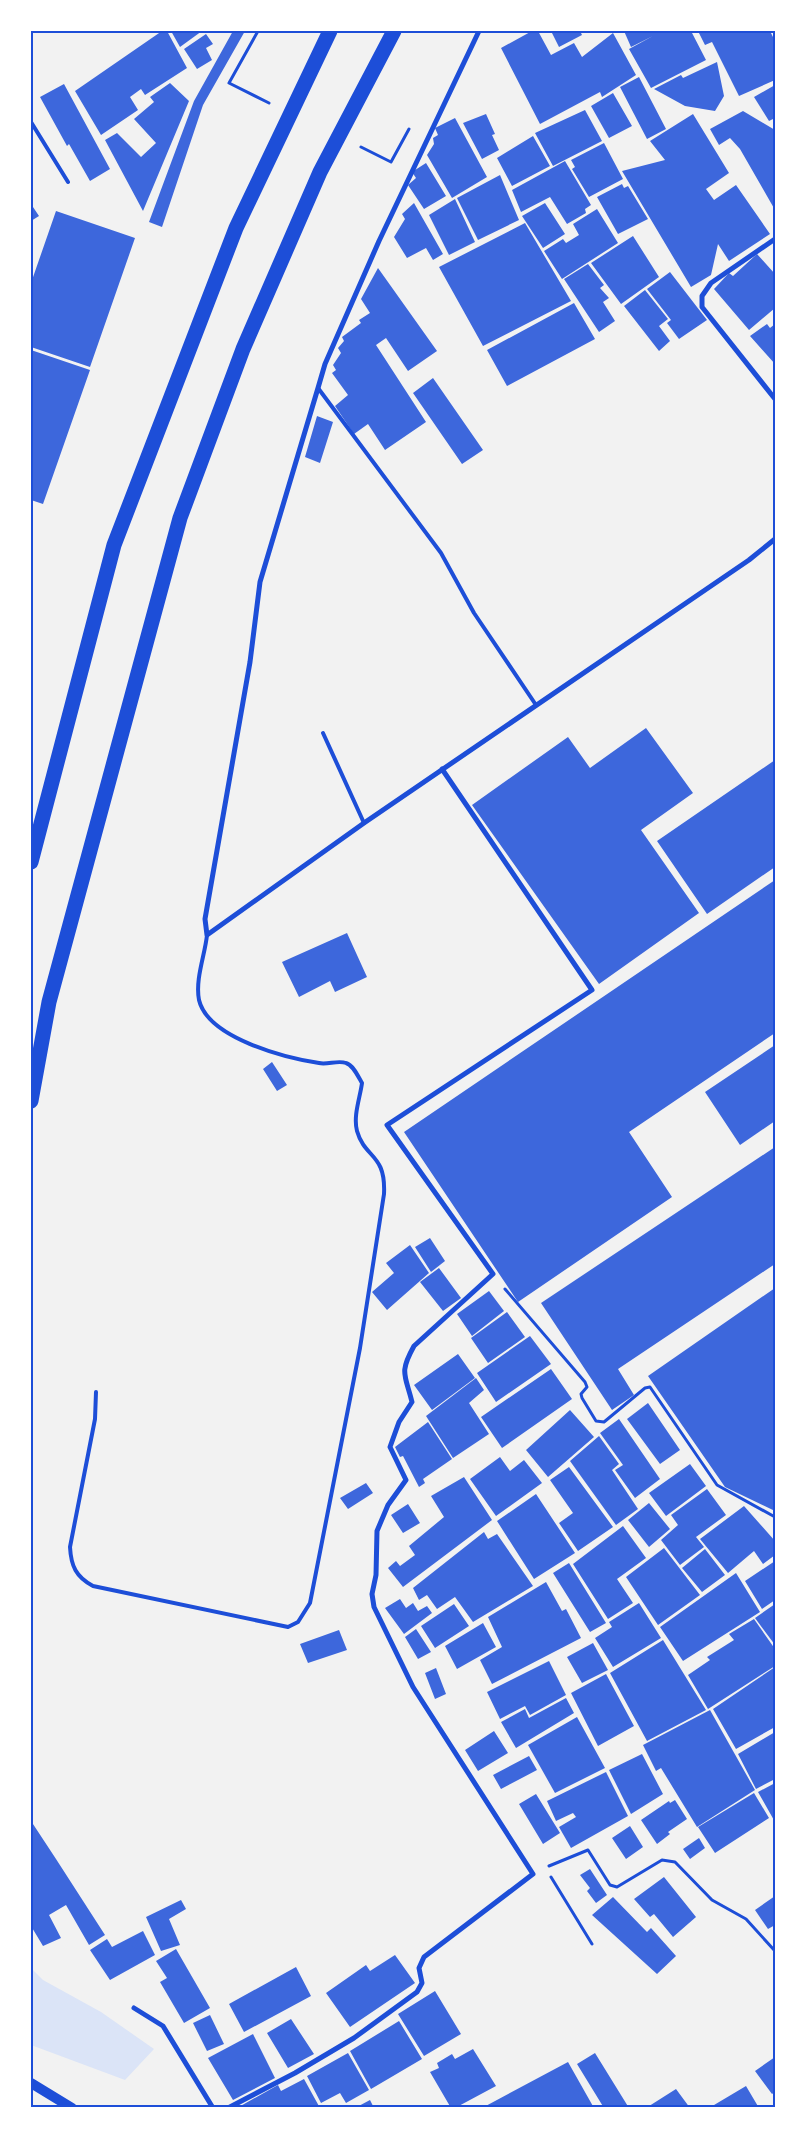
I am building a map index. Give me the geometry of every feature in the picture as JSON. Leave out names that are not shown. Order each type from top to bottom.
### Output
[{"type":"highway","points":[[31,862],[114,544],[236,228],[330,31]]},
{"type":"highway","points":[[31,1101],[49,1002],[180,518],[244,349],[316,180],[394,31]]},
{"type":"main road","points":[[31,2083],[72,2108]]},
{"type":"street","points":[[479,31],[379,241],[325,364],[260,582],[250,662],[205,919],[207,935],[442,769],[749,560],[775,539]]},
{"type":"street","points":[[775,239],[710,283],[702,296],[702,307],[775,399]]},
{"type":"street","points":[[228,2108],[295,2073],[354,2038],[417,1992],[422,1983],[419,1968],[424,1956],[533,1874],[413,1687],[374,1606],[372,1594],[376,1575],[377,1531],[388,1505],[406,1480],[390,1447],[399,1422],[412,1402],[403,1370],[407,1359],[414,1346],[493,1274],[387,1125],[592,990],[442,769]]},
{"type":"street","points":[[134,2008],[162,2026],[213,2108]]},
{"type":"lane","points":[[31,122],[68,182]]},
{"type":"lane","points":[[318,388],[441,553],[474,613],[536,705]]},
{"type":"lane","points":[[323,733],[364,823]]},
{"type":"lane","points":[[96,1392],[93,1428],[70,1547],[71,1563],[79,1576],[93,1586],[288,1627],[298,1622],[310,1603],[360,1348],[384,1194],[384,1173],[357,1132],[356,1121],[362,1083],[352,1068],[345,1062],[322,1064],[290,1058],[265,1049],[232,1036],[213,1022],[204,1012],[199,999],[199,984],[207,935]]},
{"type":"path","points":[[245,55],[258,31]]},
{"type":"path","points":[[493,1274],[586,1382],[588,1387],[581,1394],[582,1398],[596,1421],[604,1422],[645,1388],[650,1387],[717,1486],[775,1517]]},
{"type":"path","points":[[533,1874],[588,1850],[610,1884],[617,1887],[662,1860],[675,1862],[712,1900],[746,1919],[775,1951]]},
{"type":"path","points":[[546,1868],[592,1944]]},
{"type":"shaded area","points":[[31,1968],[43,1980],[101,2012],[154,2049],[125,2080],[31,2045]]},
{"type":"building","points":[[162,31],[167,31],[187,68],[145,95],[141,89],[130,97],[138,110],[101,135],[75,91]]},
{"type":"building","points":[[171,31],[202,31],[180,47]]},
{"type":"building","points":[[233,31],[245,31],[203,105],[162,227],[149,222],[194,101]]},
{"type":"building","points":[[532,31],[538,31],[551,55],[574,43],[582,57],[613,33],[636,75],[602,97],[600,92],[540,124],[501,48]]},
{"type":"building","points":[[551,31],[580,31],[582,35],[559,47]]},
{"type":"building","points":[[624,31],[691,31],[706,60],[651,88],[629,49],[653,36],[631,47]]},
{"type":"building","points":[[698,31],[770,31],[775,41],[775,80],[739,96],[712,42],[705,45]]},
{"type":"building","points":[[206,34],[213,44],[206,48],[212,60],[197,69],[184,49]]},
{"type":"building","points":[[717,62],[724,96],[715,111],[685,106],[654,89],[681,75],[683,78]]},
{"type":"building","points":[[639,77],[666,129],[647,139],[620,87]]},
{"type":"building","points":[[170,83],[189,101],[143,211],[105,140],[117,133],[141,157],[156,143],[134,119],[154,102],[150,97]]},
{"type":"building","points":[[64,84],[110,169],[90,181],[69,144],[67,146],[40,97]]},
{"type":"building","points":[[775,85],[775,118],[769,121],[754,97]]},
{"type":"building","points":[[613,93],[632,126],[609,138],[591,106]]},
{"type":"building","points":[[585,110],[602,141],[553,166],[535,133]]},
{"type":"building","points":[[743,111],[775,130],[775,210],[740,149],[730,138],[719,145],[710,129]]},
{"type":"building","points":[[486,114],[495,134],[492,135],[499,150],[482,159],[463,123]]},
{"type":"building","points":[[693,114],[729,173],[706,189],[714,200],[736,185],[770,234],[729,261],[718,244],[711,275],[691,287],[622,171],[665,160],[650,141]]},
{"type":"building","points":[[455,118],[487,177],[452,198],[427,155],[434,144],[433,138],[438,135],[435,128]]},
{"type":"building","points":[[533,136],[550,166],[512,186],[497,158]]},
{"type":"building","points":[[604,143],[623,179],[589,197],[572,169],[575,167],[571,160]]},
{"type":"building","points":[[565,161],[591,205],[585,209],[586,213],[567,224],[550,197],[521,212],[512,190]]},
{"type":"building","points":[[426,163],[446,196],[424,209],[408,185],[416,178],[412,172]]},
{"type":"building","points":[[500,175],[519,220],[478,240],[457,198]]},
{"type":"building","points":[[622,184],[624,188],[628,186],[648,219],[618,234],[597,197]]},
{"type":"building","points":[[455,199],[475,242],[449,255],[429,215]]},
{"type":"building","points":[[414,203],[443,254],[433,260],[426,248],[407,258],[394,237],[405,219],[402,214]]},
{"type":"building","points":[[545,203],[565,234],[543,248],[522,216]]},
{"type":"building","points":[[31,204],[39,216],[31,221]]},
{"type":"building","points":[[597,209],[618,243],[562,279],[544,251],[563,239],[566,243],[579,235],[573,224]]},
{"type":"building","points":[[56,211],[135,238],[90,367],[31,347],[31,283]]},
{"type":"building","points":[[525,223],[571,301],[483,346],[439,267]]},
{"type":"building","points":[[633,236],[659,277],[621,304],[591,263]]},
{"type":"building","points":[[757,254],[775,274],[775,308],[749,330],[714,289],[729,273],[733,276]]},
{"type":"building","points":[[588,264],[604,285],[600,288],[609,298],[603,302],[615,321],[599,332],[564,279]]},
{"type":"building","points":[[378,268],[437,351],[408,371],[386,338],[376,345],[426,422],[385,450],[368,424],[354,434],[335,406],[348,395],[332,373],[336,370],[333,365],[341,353],[338,348],[344,341],[342,337],[361,323],[359,320],[370,313],[361,299]]},
{"type":"building","points":[[670,272],[707,320],[679,339],[667,323],[671,320],[647,289]]},
{"type":"building","points":[[645,290],[668,319],[659,326],[670,341],[659,351],[624,306]]},
{"type":"building","points":[[574,303],[595,339],[507,386],[487,350]]},
{"type":"building","points":[[767,324],[770,328],[775,324],[775,364],[750,336]]},
{"type":"building","points":[[31,350],[90,370],[43,504],[31,500]]},
{"type":"building","points":[[433,378],[483,450],[462,464],[413,393]]},
{"type":"building","points":[[317,416],[333,422],[320,463],[305,457]]},
{"type":"building","points":[[646,728],[693,793],[641,830],[699,913],[599,984],[472,805],[568,737],[590,768]]},
{"type":"building","points":[[775,760],[775,867],[707,914],[657,841]]},
{"type":"building","points":[[775,880],[775,1033],[629,1132],[672,1197],[518,1302],[404,1132]]},
{"type":"building","points":[[347,933],[367,977],[335,992],[330,981],[299,997],[282,962]]},
{"type":"building","points":[[775,1045],[775,1121],[740,1145],[705,1092]]},
{"type":"building","points":[[272,1062],[287,1085],[277,1091],[263,1069]]},
{"type":"building","points":[[775,1147],[775,1264],[618,1369],[634,1395],[612,1410],[541,1303]]},
{"type":"building","points":[[430,1238],[445,1261],[431,1272],[415,1247]]},
{"type":"building","points":[[410,1245],[429,1273],[387,1310],[372,1292],[394,1273],[386,1263]]},
{"type":"building","points":[[439,1268],[461,1298],[443,1311],[420,1282]]},
{"type":"building","points":[[775,1288],[775,1511],[725,1487],[648,1376]]},
{"type":"building","points":[[489,1291],[504,1311],[472,1336],[457,1314]]},
{"type":"building","points":[[507,1312],[525,1337],[488,1363],[471,1338]]},
{"type":"building","points":[[530,1336],[551,1364],[496,1402],[477,1373]]},
{"type":"building","points":[[458,1354],[475,1378],[432,1410],[414,1385]]},
{"type":"building","points":[[551,1369],[572,1399],[502,1448],[481,1417]]},
{"type":"building","points":[[476,1378],[484,1390],[469,1403],[489,1434],[453,1458],[426,1416]]},
{"type":"building","points":[[648,1403],[680,1450],[660,1464],[627,1419]]},
{"type":"building","points":[[570,1410],[594,1437],[548,1477],[526,1450]]},
{"type":"building","points":[[619,1419],[660,1479],[635,1498],[615,1470],[623,1465],[600,1433]]},
{"type":"building","points":[[428,1422],[452,1459],[423,1479],[425,1483],[419,1487],[403,1456],[400,1457],[395,1447]]},
{"type":"building","points":[[599,1436],[619,1464],[612,1470],[638,1509],[616,1525],[570,1461]]},
{"type":"building","points":[[500,1457],[510,1471],[524,1460],[542,1483],[496,1516],[470,1479]]},
{"type":"building","points":[[690,1464],[706,1486],[666,1516],[649,1493]]},
{"type":"building","points":[[569,1467],[613,1527],[578,1551],[559,1523],[573,1513],[550,1480]]},
{"type":"building","points":[[464,1477],[492,1520],[403,1587],[388,1568],[396,1561],[400,1566],[415,1555],[409,1546],[444,1517],[431,1496]]},
{"type":"building","points":[[366,1483],[373,1493],[348,1509],[340,1498]]},
{"type":"building","points":[[707,1489],[726,1515],[696,1537],[704,1547],[680,1565],[661,1540],[678,1525],[671,1515]]},
{"type":"building","points":[[536,1494],[575,1553],[534,1579],[497,1521]]},
{"type":"building","points":[[649,1503],[670,1529],[649,1547],[628,1520]]},
{"type":"building","points":[[408,1504],[420,1523],[403,1533],[391,1515]]},
{"type":"building","points":[[744,1506],[775,1541],[775,1555],[763,1564],[754,1551],[728,1573],[700,1539]]},
{"type":"building","points":[[623,1526],[646,1558],[617,1579],[633,1603],[608,1619],[573,1564]]},
{"type":"building","points":[[484,1532],[488,1539],[497,1534],[533,1586],[473,1622],[455,1597],[437,1609],[427,1595],[419,1600],[413,1588]]},
{"type":"building","points":[[664,1548],[700,1595],[658,1625],[626,1577]]},
{"type":"building","points":[[705,1549],[725,1575],[702,1592],[682,1568]]},
{"type":"building","points":[[775,1561],[775,1600],[762,1609],[745,1581]]},
{"type":"building","points":[[569,1563],[606,1623],[590,1632],[553,1573]]},
{"type":"building","points":[[736,1573],[760,1612],[683,1661],[660,1627]]},
{"type":"building","points":[[546,1582],[562,1611],[566,1609],[581,1638],[492,1684],[480,1660],[502,1647],[488,1617]]},
{"type":"building","points":[[400,1599],[406,1608],[413,1603],[418,1611],[427,1606],[432,1613],[404,1634],[385,1608]]},
{"type":"building","points":[[639,1603],[661,1638],[613,1667],[595,1638],[612,1627],[609,1622]]},
{"type":"building","points":[[454,1604],[469,1626],[435,1648],[421,1626]]},
{"type":"building","points":[[775,1604],[775,1645],[755,1618]]},
{"type":"building","points":[[754,1619],[775,1649],[775,1666],[708,1709],[688,1675],[710,1660],[707,1657],[734,1640],[729,1634]]},
{"type":"building","points":[[483,1623],[496,1647],[457,1669],[445,1646]]},
{"type":"building","points":[[416,1629],[431,1652],[418,1659],[405,1637]]},
{"type":"building","points":[[339,1630],[347,1650],[308,1663],[300,1644]]},
{"type":"building","points":[[663,1640],[706,1710],[647,1741],[610,1673]]},
{"type":"building","points":[[593,1643],[608,1670],[582,1683],[567,1657]]},
{"type":"building","points":[[549,1661],[566,1695],[530,1715],[525,1706],[500,1719],[487,1692]]},
{"type":"building","points":[[775,1667],[775,1727],[736,1749],[713,1709]]},
{"type":"building","points":[[436,1668],[446,1694],[435,1699],[425,1673]]},
{"type":"building","points":[[606,1674],[634,1726],[598,1746],[571,1693]]},
{"type":"building","points":[[566,1698],[574,1713],[516,1748],[501,1722],[525,1709],[529,1718]]},
{"type":"building","points":[[710,1710],[755,1790],[697,1827],[661,1768],[656,1771],[643,1745]]},
{"type":"building","points":[[577,1717],[605,1768],[555,1793],[528,1745]]},
{"type":"building","points":[[494,1731],[508,1753],[478,1771],[465,1750]]},
{"type":"building","points":[[775,1732],[775,1779],[756,1789],[738,1754]]},
{"type":"building","points":[[642,1754],[663,1794],[631,1814],[609,1770]]},
{"type":"building","points":[[529,1756],[537,1770],[501,1789],[493,1775]]},
{"type":"building","points":[[606,1772],[628,1816],[571,1848],[559,1827],[576,1817],[573,1813],[556,1821],[547,1801]]},
{"type":"building","points":[[775,1783],[775,1822],[758,1792]]},
{"type":"building","points":[[754,1793],[769,1818],[715,1853],[698,1827]]},
{"type":"building","points":[[536,1794],[560,1833],[543,1844],[519,1804]]},
{"type":"building","points":[[675,1800],[687,1819],[668,1832],[670,1834],[657,1844],[641,1820],[669,1801],[670,1803]]},
{"type":"building","points":[[31,1821],[105,1935],[89,1945],[66,1905],[49,1915],[61,1938],[43,1946],[31,1926]]},
{"type":"building","points":[[630,1826],[643,1847],[626,1859],[612,1838]]},
{"type":"building","points":[[699,1838],[705,1848],[690,1859],[683,1849]]},
{"type":"building","points":[[590,1869],[607,1895],[596,1903],[587,1891],[590,1888],[580,1875]]},
{"type":"building","points":[[664,1877],[696,1917],[673,1937],[654,1914],[650,1917],[634,1899]]},
{"type":"building","points":[[775,1896],[775,1925],[768,1929],[755,1910]]},
{"type":"building","points":[[613,1897],[647,1932],[651,1928],[676,1956],[657,1974],[592,1915]]},
{"type":"building","points":[[181,1900],[186,1909],[169,1919],[180,1945],[161,1951],[146,1917]]},
{"type":"building","points":[[143,1931],[155,1955],[110,1980],[90,1950],[107,1939],[112,1947]]},
{"type":"building","points":[[176,1949],[210,2008],[184,2023],[160,1982],[167,1978],[156,1961]]},
{"type":"building","points":[[395,1955],[415,1983],[350,2027],[326,1993],[366,1965],[370,1971]]},
{"type":"building","points":[[296,1967],[311,1996],[244,2032],[229,2004]]},
{"type":"building","points":[[435,1991],[461,2034],[424,2056],[398,2014]]},
{"type":"building","points":[[210,2015],[224,2044],[207,2051],[193,2023]]},
{"type":"building","points":[[291,2019],[314,2054],[288,2068],[267,2033]]},
{"type":"building","points":[[399,2021],[422,2059],[371,2089],[350,2051]]},
{"type":"building","points":[[253,2034],[275,2078],[233,2100],[208,2058]]},
{"type":"building","points":[[473,2049],[496,2086],[455,2108],[451,2108],[430,2072],[439,2068],[437,2063],[452,2054],[455,2059]]},
{"type":"building","points":[[348,2053],[369,2090],[346,2103],[340,2093],[321,2103],[307,2076]]},
{"type":"building","points":[[595,2053],[629,2108],[604,2108],[577,2064]]},
{"type":"building","points":[[775,2057],[775,2092],[772,2094],[755,2071]]},
{"type":"building","points":[[568,2062],[594,2108],[482,2108]]},
{"type":"building","points":[[304,2079],[320,2108],[237,2108],[278,2085],[281,2091]]},
{"type":"building","points":[[746,2086],[759,2108],[709,2108]]},
{"type":"building","points":[[676,2089],[690,2108],[646,2108]]},
{"type":"building","points":[[370,2100],[374,2108],[355,2108]]}]
